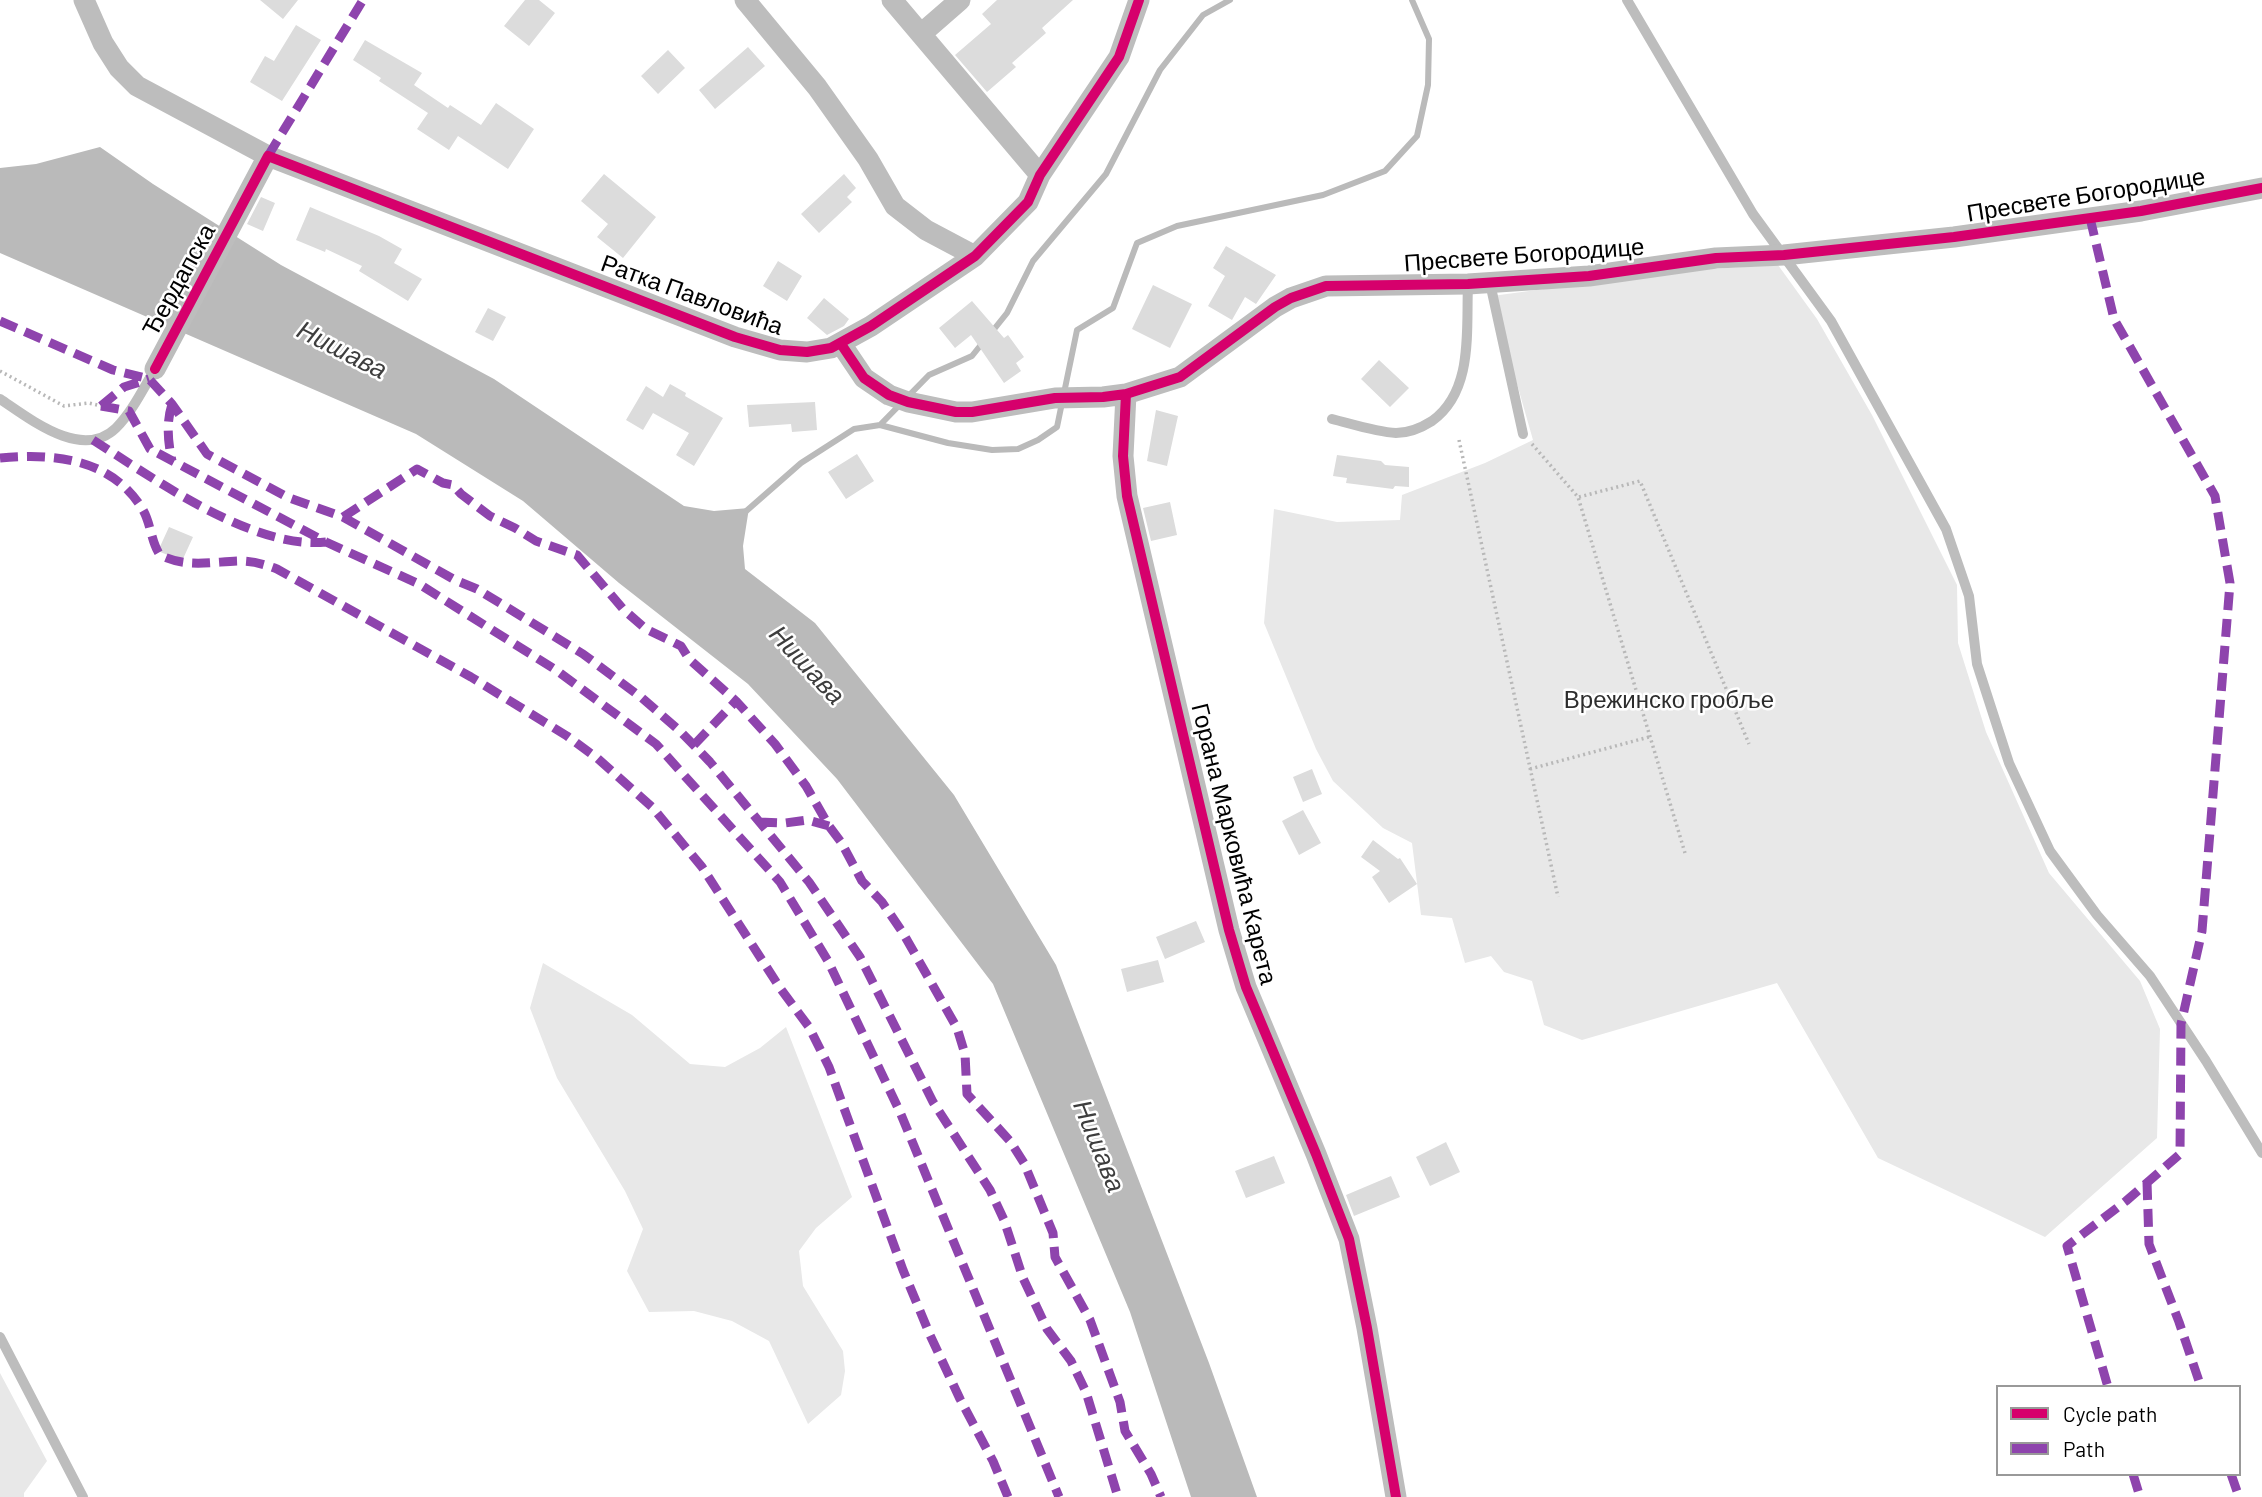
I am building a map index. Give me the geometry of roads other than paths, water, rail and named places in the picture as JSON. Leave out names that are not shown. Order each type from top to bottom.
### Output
[{"type":"street","name":"Ратка Павловића","points":[[84,0],[103,43],[119,68],[137,86],[268,156],[764,346],[807,352],[841,344],[975,256],[1028,202],[1040,175],[1119,57],[1139,0]]},
{"type":"street","points":[[745,0],[817,87],[867,159],[895,206],[926,230],[975,256]]},
{"type":"street","points":[[892,0],[1040,175]]},
{"type":"street","points":[[921,34],[960,0]]},
{"type":"street","name":"Ђердапска","points":[[155,369],[268,156]]},
{"type":"street","name":"Пресвете Богородице","points":[[841,344],[859,373],[869,383],[904,401],[956,412],[972,412],[1061,398],[1126,394],[1180,377],[1275,307],[1326,286],[1468,284],[1589,276],[1716,258],[1784,255],[1954,237],[2141,211],[2262,188]]},
{"type":"street","name":"Горана Марковића Карета","points":[[1126,394],[1123,456],[1127,496],[1228,930],[1246,987],[1349,1239],[1396,1497]]},
{"type":"lane","points":[[1627,0],[1754,214],[1831,321],[1946,529],[1969,596],[1977,664],[2009,764],[2050,851],[2097,915],[2150,976],[2262,1153]]},
{"type":"lane","points":[[1490,283],[1523,434]]},
{"type":"lane","points":[[1332,419],[1395,433],[1412,431],[1441,414],[1452,402],[1463,369],[1468,284]]},
{"type":"lane","points":[[0,399],[69,438],[93,440],[107,436],[117,427],[155,369]]},
{"type":"lane","points":[[0,1337],[83,1497]]},
{"type":"water","name":"Нишава","points":[[100,147],[281,265],[494,379],[684,506],[714,511],[749,508],[743,546],[745,569],[815,623],[954,795],[1056,965],[1209,1363],[1257,1497],[1191,1497],[1130,1312],[993,984],[837,779],[748,684],[619,583],[523,501],[416,434],[0,253],[0,168],[36,164]]},
{"type":"waterway","points":[[991,333],[1007,313],[1033,261],[1106,174],[1160,70],[1203,15],[1230,0]]},
{"type":"waterway","points":[[744,513],[801,463],[854,429],[880,425],[948,443],[992,450],[1018,449],[1057,427],[1077,330],[1113,308],[1137,243],[1177,226],[1323,195],[1385,171],[1417,136],[1428,85],[1429,39],[1412,0]]},
{"type":"waterway","points":[[880,425],[929,375],[972,356],[984,341]]},
{"type":"park label","name":"Врежинско гробље","points":[[1669,700]]}]
